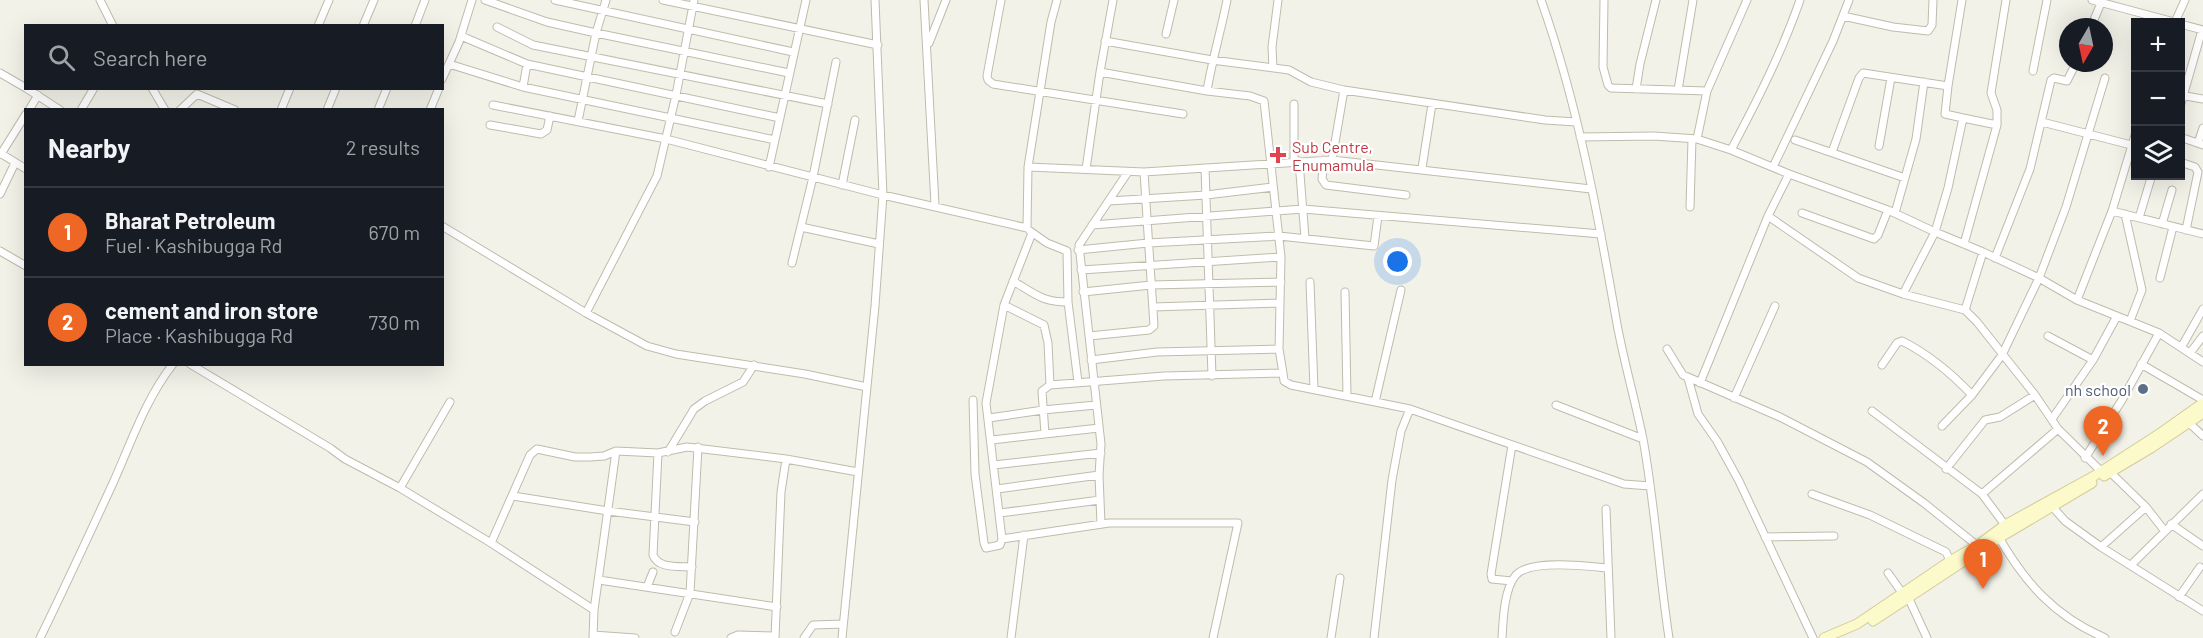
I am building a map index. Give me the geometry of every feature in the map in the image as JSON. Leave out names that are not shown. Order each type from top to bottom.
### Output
[{"type":"main road","points":[[2186,420],[2203,401]]},
{"type":"main road","points":[[1841,638],[1997,535],[2105,472],[2186,420],[2203,413]]},
{"type":"main road","points":[[1997,535],[2006,525],[2051,504]]},
{"type":"main road","points":[[1824,638],[1857,624],[1906,597]]},
{"type":"street","points":[[100,0],[112,24]]},
{"type":"street","points":[[319,24],[329,0]]},
{"type":"street","points":[[364,24],[374,0]]},
{"type":"street","points":[[416,24],[426,0]]},
{"type":"street","points":[[444,75],[461,36],[472,0]]},
{"type":"street","points":[[486,0],[547,22],[789,73]]},
{"type":"street","points":[[555,0],[793,52]]},
{"type":"street","points":[[578,121],[596,33],[606,0]]},
{"type":"street","points":[[663,0],[694,3],[878,45]]},
{"type":"street","points":[[769,167],[806,0]]},
{"type":"street","points":[[842,638],[883,195],[875,0]]},
{"type":"street","points":[[924,0],[935,206]]},
{"type":"street","points":[[928,46],[946,0]]},
{"type":"street","points":[[1000,0],[988,80],[993,84],[1183,114]]},
{"type":"street","points":[[973,400],[975,474],[984,546],[1000,545],[1002,539],[1000,513],[986,403],[1004,305],[1029,230],[1028,166],[1051,22],[1057,0]]},
{"type":"street","points":[[1086,169],[1104,41],[1113,0]]},
{"type":"street","points":[[1166,34],[1174,0]]},
{"type":"street","points":[[1207,92],[1212,60],[1227,0]]},
{"type":"street","points":[[1274,68],[1272,47],[1278,0]]},
{"type":"street","points":[[1541,0],[1580,138],[1643,439],[1669,638]]},
{"type":"street","points":[[1604,0],[1603,67],[1606,82],[1611,87],[1707,91]]},
{"type":"street","points":[[1636,88],[1646,34],[1656,0]]},
{"type":"street","points":[[1678,90],[1693,0]]},
{"type":"street","points":[[1690,207],[1694,139],[1707,91],[1747,0]]},
{"type":"street","points":[[1731,150],[1762,90],[1800,0]]},
{"type":"street","points":[[1773,167],[1833,41],[1849,0]]},
{"type":"street","points":[[1843,16],[1925,32],[1931,29],[1933,0]]},
{"type":"street","points":[[1962,0],[1945,114],[1997,124]]},
{"type":"street","points":[[1964,244],[1997,124],[1997,110],[1991,93],[2006,0]]},
{"type":"street","points":[[2033,71],[2047,0]]},
{"type":"street","points":[[2092,0],[2159,18]]},
{"type":"street","points":[[2177,18],[2185,0]]},
{"type":"street","points":[[586,313],[654,184],[676,95],[694,3]]},
{"type":"street","points":[[2095,18],[2101,3]]},
{"type":"street","points":[[2185,25],[2203,30],[2185,86]]},
{"type":"street","points":[[497,27],[533,45],[828,104]]},
{"type":"street","points":[[461,36],[527,64],[780,118]]},
{"type":"street","points":[[1104,41],[1212,60],[1289,70],[1311,82],[1344,90],[1545,120],[1576,122]]},
{"type":"street","points":[[792,263],[813,177],[836,62]]},
{"type":"street","points":[[449,64],[523,87],[775,140]]},
{"type":"street","points":[[523,87],[527,64]]},
{"type":"street","points":[[1100,72],[1207,92],[1250,96],[1264,101],[1281,257],[1279,349],[1286,384],[1410,410],[1624,484],[1650,486]]},
{"type":"street","points":[[1995,258],[2030,169],[2052,79],[2067,81],[2072,72]]},
{"type":"street","points":[[0,73],[24,87]]},
{"type":"street","points":[[1832,152],[1860,75],[1871,73],[1948,86]]},
{"type":"street","points":[[1879,146],[1891,78]]},
{"type":"street","points":[[1942,426],[1972,395],[2002,355],[2039,278],[2066,207],[2105,78]]},
{"type":"street","points":[[1802,213],[1874,239],[1878,235],[1892,211],[1905,178],[1916,139],[1924,82]]},
{"type":"street","points":[[29,90],[57,108]]},
{"type":"street","points":[[82,108],[93,90]]},
{"type":"street","points":[[153,90],[164,108]]},
{"type":"street","points":[[282,108],[289,90]]},
{"type":"street","points":[[328,108],[335,90]]},
{"type":"street","points":[[379,108],[386,90]]},
{"type":"street","points":[[431,108],[438,90]]},
{"type":"street","points":[[1332,160],[1344,90]]},
{"type":"street","points":[[182,108],[197,94],[230,108]]},
{"type":"street","points":[[30,108],[38,95]]},
{"type":"street","points":[[2185,96],[2203,99]]},
{"type":"street","points":[[1294,104],[1305,238]]},
{"type":"street","points":[[1422,168],[1432,104]]},
{"type":"street","points":[[493,105],[666,139],[769,167],[1029,230],[1047,243],[1067,251],[1068,302],[1078,382]]},
{"type":"street","points":[[490,125],[541,134],[547,130],[550,116]]},
{"type":"street","points":[[24,117],[0,153],[24,168]]},
{"type":"street","points":[[1903,294],[1935,232],[1948,188],[1963,118]]},
{"type":"street","points":[[842,185],[855,120]]},
{"type":"street","points":[[2042,122],[2131,145]]},
{"type":"street","points":[[2185,138],[2200,144],[2203,128]]},
{"type":"street","points":[[1580,138],[1633,135],[1694,139],[1731,150],[1789,174],[1892,211],[2039,278],[2077,300],[2159,333],[2182,346],[2203,362]]},
{"type":"street","points":[[1795,140],[1905,178]]},
{"type":"street","points":[[2077,300],[2112,211],[2131,152]]},
{"type":"street","points":[[1324,160],[1322,179],[1326,185],[1406,195]]},
{"type":"street","points":[[1028,166],[1144,172],[1332,160],[1422,168],[1591,189]]},
{"type":"street","points":[[0,194],[15,163]]},
{"type":"street","points":[[2185,163],[2195,167],[2198,172],[2186,230]]},
{"type":"street","points":[[1205,168],[1212,376]]},
{"type":"street","points":[[1101,524],[1099,428],[1078,250],[1079,245],[1128,172]]},
{"type":"street","points":[[1089,336],[1152,329],[1154,326],[1144,172]]},
{"type":"street","points":[[1700,383],[1768,216],[1789,174]]},
{"type":"street","points":[[2139,218],[2150,180]]},
{"type":"street","points":[[1109,201],[1206,195],[1273,187]]},
{"type":"street","points":[[2162,224],[2172,190]]},
{"type":"street","points":[[1092,225],[1303,209],[1601,234]]},
{"type":"street","points":[[2112,211],[2203,234]]},
{"type":"street","points":[[2125,214],[2142,286],[2142,296],[2130,321]]},
{"type":"street","points":[[1078,250],[1148,243],[1279,236],[1374,246],[1378,216]]},
{"type":"street","points":[[1768,216],[1858,278],[1903,294],[1965,310],[2035,394],[2058,429],[2085,458],[2146,507],[2164,530]]},
{"type":"street","points":[[2160,278],[2173,226]]},
{"type":"street","points":[[444,227],[586,313],[647,346],[676,354],[754,365],[867,387]]},
{"type":"street","points":[[801,227],[879,244]]},
{"type":"street","points":[[0,251],[24,265]]},
{"type":"street","points":[[1965,310],[1983,252]]},
{"type":"street","points":[[1081,270],[1281,257]]},
{"type":"street","points":[[1013,280],[1043,300],[1068,302]]},
{"type":"street","points":[[1083,292],[1151,285],[1281,282]]},
{"type":"street","points":[[1310,282],[1314,389]]},
{"type":"street","points":[[1375,402],[1401,290]]},
{"type":"street","points":[[1345,292],[1347,396]]},
{"type":"street","points":[[1154,307],[1280,303]]},
{"type":"street","points":[[1004,305],[1044,325],[1048,343],[1050,385]]},
{"type":"street","points":[[1734,398],[1775,306]]},
{"type":"street","points":[[2182,346],[2203,309]]},
{"type":"street","points":[[2052,419],[2093,360],[2117,316]]},
{"type":"street","points":[[2085,458],[2122,400],[2159,333]]},
{"type":"street","points":[[2048,336],[2093,360]]},
{"type":"street","points":[[2190,353],[2203,336]]},
{"type":"street","points":[[1882,365],[1896,343],[1902,341],[1928,357],[1972,395]]},
{"type":"street","points":[[1091,360],[1157,352],[1279,349]]},
{"type":"street","points":[[1667,350],[1683,375],[1780,417],[1867,462],[1980,548]]},
{"type":"street","points":[[2142,364],[2203,401]]},
{"type":"street","points":[[668,452],[694,409],[743,382],[754,365]]},
{"type":"street","points":[[40,638],[83,550],[142,414],[159,382],[171,366]]},
{"type":"street","points":[[193,366],[345,459],[400,488],[491,543],[594,610]]},
{"type":"street","points":[[1045,434],[1042,391],[1050,385],[1164,376],[1283,373]]},
{"type":"street","points":[[1688,378],[1698,414],[1717,441],[1766,537],[1813,638]]},
{"type":"street","points":[[1946,469],[1985,420],[2000,417],[2035,394]]},
{"type":"street","points":[[400,488],[450,402]]},
{"type":"street","points":[[989,418],[1096,405]]},
{"type":"street","points":[[1556,405],[1643,439]]},
{"type":"street","points":[[1374,638],[1392,480],[1401,431],[1410,410]]},
{"type":"street","points":[[1872,411],[1982,494],[2006,525]]},
{"type":"street","points":[[2186,420],[2203,435]]},
{"type":"street","points":[[992,440],[1099,428]]},
{"type":"street","points":[[1982,494],[2058,429]]},
{"type":"street","points":[[1512,445],[1491,574],[1492,579],[1512,581]]},
{"type":"street","points":[[491,543],[530,455],[537,449],[590,458],[616,452],[658,453],[678,448],[698,447],[858,472]]},
{"type":"street","points":[[675,632],[690,594],[698,447]]},
{"type":"street","points":[[616,452],[594,610],[593,636],[635,638]]},
{"type":"street","points":[[658,453],[653,555],[655,560],[661,564],[692,567]]},
{"type":"street","points":[[994,465],[1101,453]]},
{"type":"street","points":[[732,638],[738,635],[775,637],[781,492],[786,459]]},
{"type":"street","points":[[997,489],[1099,475]]},
{"type":"street","points":[[1812,494],[1870,514],[1946,552],[1952,565]]},
{"type":"street","points":[[513,496],[695,522]]},
{"type":"street","points":[[2131,565],[2164,530],[2201,498]]},
{"type":"street","points":[[1000,513],[1100,500]]},
{"type":"street","points":[[2051,504],[2065,521],[2101,547],[2203,611]]},
{"type":"street","points":[[2101,547],[2146,507]]},
{"type":"street","points":[[1606,509],[1611,638]]},
{"type":"street","points":[[1002,539],[1101,524],[1238,523],[1213,638]]},
{"type":"street","points":[[2171,524],[2203,546]]},
{"type":"street","points":[[1011,638],[1024,535]]},
{"type":"street","points":[[1997,535],[2019,569],[2045,600],[2059,613],[2105,638]]},
{"type":"street","points":[[1766,537],[1834,536]]},
{"type":"street","points":[[1502,638],[1504,610],[1512,581],[1521,571],[1569,565],[1607,568]]},
{"type":"street","points":[[2179,597],[2200,567]]},
{"type":"street","points":[[647,587],[652,572]]},
{"type":"street","points":[[1888,573],[1906,597],[1927,638]]},
{"type":"street","points":[[1332,638],[1340,578]]},
{"type":"street","points":[[599,580],[777,607]]},
{"type":"street","points":[[804,638],[813,625],[843,624]]},
{"type":"place","name":"Sub Centre, Enumamula","points":[[1278,155]]},
{"type":"place","name":"nh school","points":[[2143,389]]},
{"type":"place","name":"cement and iron store","points":[[2103,456]]},
{"type":"place","name":"Bharat Petroleum","points":[[1983,589]]}]
